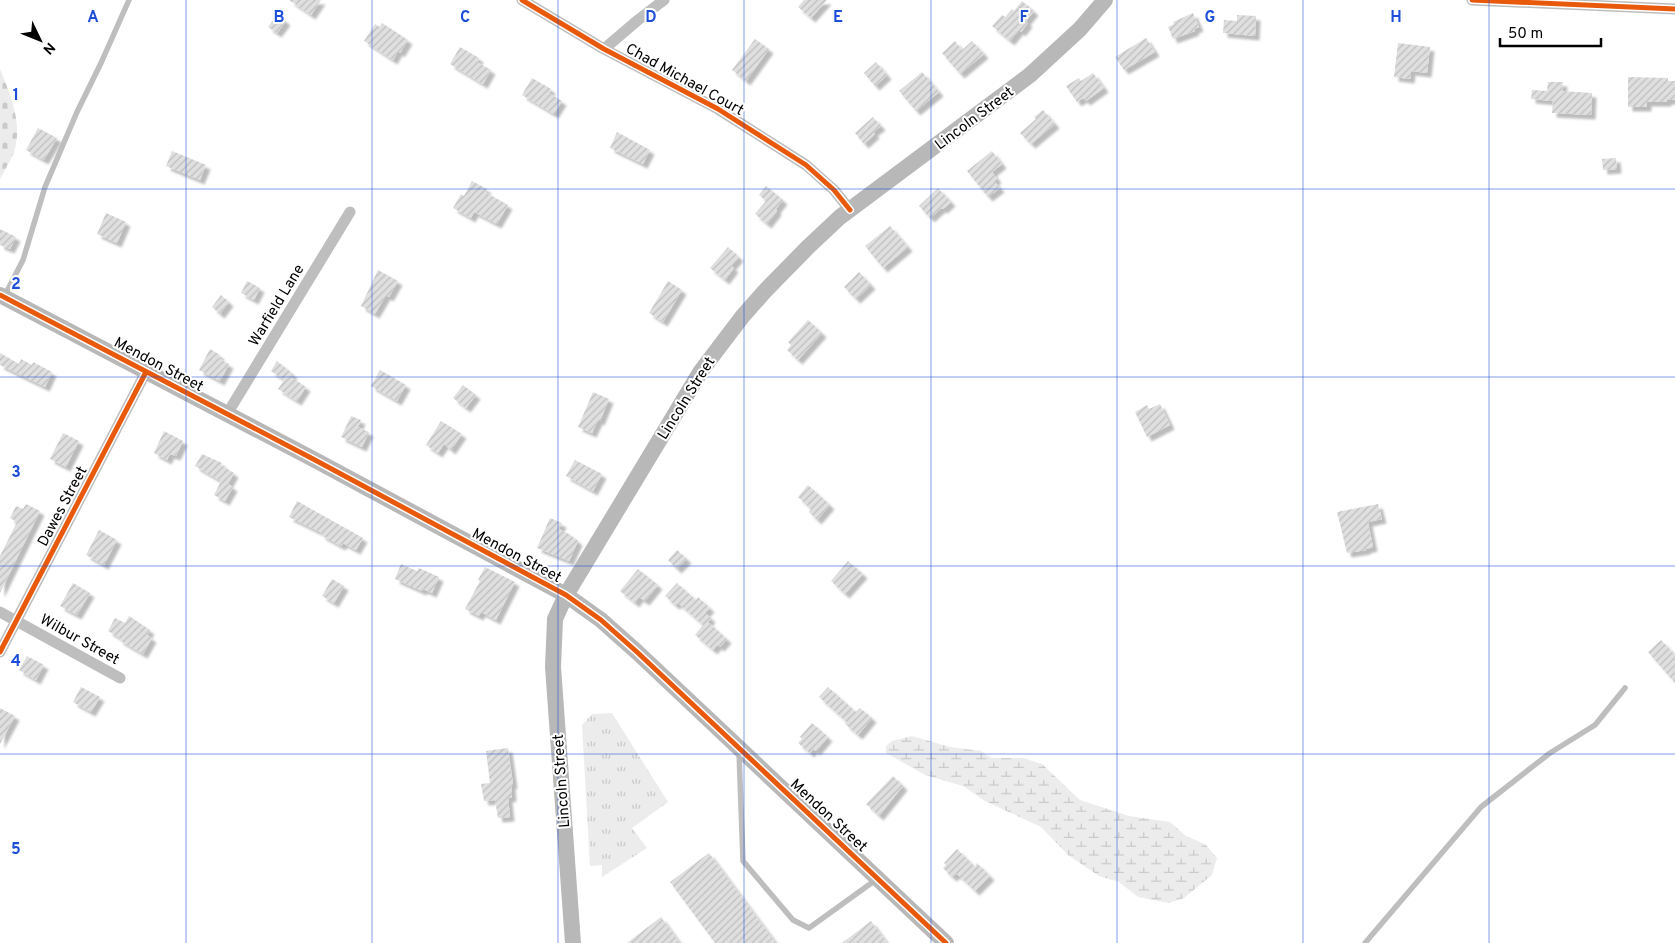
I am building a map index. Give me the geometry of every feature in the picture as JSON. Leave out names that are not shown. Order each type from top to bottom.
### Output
[{"type":"main road","name":"Lincoln Street","points":[[573,943],[552,667],[555,619],[566,596],[701,371],[742,317],[769,286],[829,227],[850,210],[1030,75],[1075,34],[1105,0]]},
{"type":"main road","name":"Mendon Street","points":[[2,296],[566,596],[601,620],[739,747],[946,943]]},
{"type":"street","name":"Chad Michael Court","points":[[522,0],[604,49],[718,109],[806,165],[834,190],[850,210]]},
{"type":"street","points":[[604,49],[664,0]]},
{"type":"street","points":[[1472,0],[1675,9]]},
{"type":"street","name":"Warfield Lane","points":[[227,414],[350,212]]},
{"type":"street","name":"Dawes Street","points":[[0,652],[146,372]]},
{"type":"street","name":"Wilbur Street","points":[[0,612],[120,678]]},
{"type":"lane","points":[[2,296],[23,260],[49,179],[77,112],[129,0]]},
{"type":"lane","points":[[1365,943],[1482,806],[1550,753],[1595,725],[1625,688]]},
{"type":"lane","points":[[739,747],[744,861],[793,920],[809,928],[878,878]]},
{"type":"green space","points":[[0,69],[15,111],[17,133],[13,155],[0,179]]},
{"type":"green space","points":[[612,713],[668,802],[632,828],[647,848],[602,877],[602,865],[590,866],[582,725],[592,714]]},
{"type":"green space","points":[[912,736],[950,747],[981,751],[991,758],[1023,758],[1042,764],[1080,800],[1129,816],[1170,822],[1186,836],[1205,844],[1217,858],[1212,875],[1184,898],[1169,903],[1138,897],[1119,882],[1099,876],[1068,855],[1041,827],[985,801],[963,786],[925,775],[886,753],[886,746],[892,741]]},
{"type":"building","points":[[289,0],[321,0],[311,15]]},
{"type":"building","points":[[804,0],[827,0],[811,18],[798,7]]},
{"type":"building","points":[[1022,1],[1034,11],[1026,21],[1028,23],[1021,32],[1019,30],[1010,41],[992,26],[1002,15],[1005,17],[1012,9],[1014,11]]},
{"type":"building","points":[[1193,13],[1199,27],[1194,29],[1195,31],[1173,39],[1168,27],[1174,24],[1173,22]]},
{"type":"building","points":[[277,14],[286,21],[277,33],[268,27]]},
{"type":"building","points":[[1237,15],[1256,16],[1255,36],[1223,33],[1224,20],[1237,21]]},
{"type":"building","points":[[382,23],[408,40],[393,60],[364,41],[375,24],[380,27]]},
{"type":"building","points":[[1146,38],[1155,52],[1124,70],[1115,57]]},
{"type":"building","points":[[755,39],[769,49],[746,81],[732,70]]},
{"type":"building","points":[[955,41],[962,50],[972,41],[984,54],[960,74],[942,53]]},
{"type":"building","points":[[1398,43],[1430,47],[1427,73],[1411,71],[1410,79],[1394,77]]},
{"type":"building","points":[[460,47],[479,58],[477,62],[491,70],[483,84],[450,64]]},
{"type":"building","points":[[876,62],[887,75],[875,86],[864,73]]},
{"type":"building","points":[[922,72],[939,92],[916,111],[899,91]]},
{"type":"building","points":[[1093,73],[1104,88],[1086,101],[1083,98],[1077,102],[1066,86],[1079,78],[1081,81]]},
{"type":"building","points":[[1628,77],[1668,78],[1668,81],[1675,81],[1675,100],[1647,102],[1647,107],[1628,107]]},
{"type":"building","points":[[532,78],[551,89],[549,93],[562,101],[554,114],[522,95]]},
{"type":"building","points":[[1548,82],[1563,82],[1562,91],[1592,93],[1591,115],[1552,113],[1553,101],[1531,99],[1532,90],[1547,91]]},
{"type":"building","points":[[1043,110],[1055,124],[1031,144],[1020,133]]},
{"type":"building","points":[[873,117],[881,126],[873,132],[875,134],[864,144],[855,133]]},
{"type":"building","points":[[38,128],[57,138],[44,160],[26,150]]},
{"type":"building","points":[[617,132],[650,150],[643,164],[610,148]]},
{"type":"building","points":[[172,151],[206,165],[200,180],[166,166]]},
{"type":"building","points":[[992,151],[1002,164],[992,172],[997,179],[994,181],[1000,188],[988,197],[967,171]]},
{"type":"building","points":[[1616,158],[1617,169],[1603,170],[1602,159]]},
{"type":"building","points":[[472,181],[487,189],[485,192],[508,205],[497,224],[474,212],[471,218],[453,208],[461,194],[464,196]]},
{"type":"building","points":[[766,186],[783,200],[767,224],[755,214],[766,201],[759,195]]},
{"type":"building","points":[[938,188],[951,202],[930,218],[919,206]]},
{"type":"building","points":[[106,213],[126,222],[117,243],[97,234]]},
{"type":"building","points":[[890,226],[908,247],[883,268],[865,246]]},
{"type":"building","points":[[0,229],[16,237],[10,249],[0,245]]},
{"type":"building","points":[[728,247],[739,257],[731,266],[734,268],[725,280],[710,268]]},
{"type":"building","points":[[378,270],[398,281],[389,297],[386,295],[375,314],[361,306]]},
{"type":"building","points":[[859,272],[871,285],[856,299],[844,287]]},
{"type":"building","points":[[247,281],[260,288],[254,300],[241,293]]},
{"type":"building","points":[[668,281],[682,290],[663,322],[649,313]]},
{"type":"building","points":[[221,295],[229,302],[220,314],[212,307]]},
{"type":"building","points":[[808,320],[822,333],[798,360],[787,350],[791,345],[788,342]]},
{"type":"building","points":[[210,349],[220,355],[218,358],[229,364],[220,381],[199,370]]},
{"type":"building","points":[[0,353],[19,364],[21,359],[32,365],[33,362],[52,372],[45,387],[0,365]]},
{"type":"building","points":[[277,361],[293,374],[291,377],[306,387],[297,401],[278,389],[284,380],[271,371]]},
{"type":"building","points":[[380,370],[406,385],[397,401],[371,386]]},
{"type":"building","points":[[463,385],[476,395],[466,408],[453,398]]},
{"type":"building","points":[[593,392],[609,399],[600,421],[598,420],[592,433],[578,427]]},
{"type":"building","points":[[1160,404],[1170,425],[1147,437],[1135,412],[1147,405],[1149,409]]},
{"type":"building","points":[[351,416],[361,420],[358,427],[369,432],[362,447],[341,437]]},
{"type":"building","points":[[441,421],[462,434],[451,450],[444,444],[438,453],[426,445]]},
{"type":"building","points":[[164,431],[183,441],[176,456],[170,454],[167,460],[154,453]]},
{"type":"building","points":[[63,433],[79,441],[66,467],[50,459]]},
{"type":"building","points":[[202,454],[222,463],[221,465],[234,473],[228,484],[233,487],[225,501],[214,495],[221,481],[195,466]]},
{"type":"building","points":[[575,460],[602,474],[593,491],[566,476]]},
{"type":"building","points":[[808,485],[830,505],[817,520],[809,512],[811,509],[798,497]]},
{"type":"building","points":[[297,501],[363,538],[356,550],[343,543],[341,546],[321,535],[322,533],[289,517]]},
{"type":"building","points":[[26,504],[40,511],[0,593],[0,556],[17,522],[10,518],[16,506],[23,509]]},
{"type":"building","points":[[1378,504],[1382,519],[1368,522],[1373,547],[1347,553],[1337,512]]},
{"type":"building","points":[[550,518],[562,523],[559,529],[578,541],[569,561],[537,548]]},
{"type":"building","points":[[99,530],[117,540],[104,565],[86,555]]},
{"type":"building","points":[[677,550],[687,559],[677,569],[668,560]]},
{"type":"building","points":[[848,561],[863,574],[845,594],[831,581]]},
{"type":"building","points":[[401,564],[417,571],[419,568],[439,577],[432,593],[423,589],[422,591],[395,579]]},
{"type":"building","points":[[485,567],[515,582],[496,620],[481,612],[479,616],[465,609],[480,581],[478,580]]},
{"type":"building","points":[[638,569],[658,585],[645,601],[639,597],[635,603],[620,591]]},
{"type":"building","points":[[332,579],[344,586],[334,603],[322,596]]},
{"type":"building","points":[[73,583],[90,593],[77,615],[60,606]]},
{"type":"building","points":[[677,583],[696,600],[698,597],[710,608],[705,613],[711,618],[708,622],[727,639],[720,647],[717,645],[713,650],[695,635],[703,625],[678,603],[675,605],[665,596]]},
{"type":"building","points":[[129,616],[150,630],[147,635],[152,638],[143,654],[108,631],[115,618],[125,623]]},
{"type":"building","points":[[1661,640],[1675,655],[1675,683],[1648,652]]},
{"type":"building","points":[[27,656],[44,665],[36,680],[19,670]]},
{"type":"building","points":[[81,687],[100,697],[91,712],[73,702]]},
{"type":"building","points":[[828,687],[856,712],[860,708],[872,718],[858,735],[845,724],[847,722],[819,697]]},
{"type":"building","points":[[0,708],[15,716],[0,744]]},
{"type":"building","points":[[812,723],[828,737],[816,751],[813,749],[810,753],[798,743],[802,739],[800,737]]},
{"type":"building","points":[[508,748],[513,784],[511,785],[512,797],[508,798],[510,817],[498,818],[495,800],[484,801],[481,784],[490,783],[486,751]]},
{"type":"building","points":[[893,776],[903,786],[879,816],[866,804]]},
{"type":"building","points":[[957,849],[975,867],[977,863],[990,876],[975,891],[958,875],[956,874],[952,877],[943,868],[946,865],[944,863]]},
{"type":"building","points":[[709,853],[776,943],[715,943],[670,882]]},
{"type":"building","points":[[661,917],[680,943],[627,943]]},
{"type":"building","points":[[871,921],[887,943],[842,943]]},
{"type":"cycle path","points":[[522,0],[604,49],[718,109],[806,165],[834,190],[850,210]]},
{"type":"cycle path","points":[[1472,0],[1675,9]]},
{"type":"cycle path","points":[[0,295],[315,460],[566,595],[601,620],[637,652],[946,943]]},
{"type":"cycle path","points":[[0,652],[146,372]]}]
